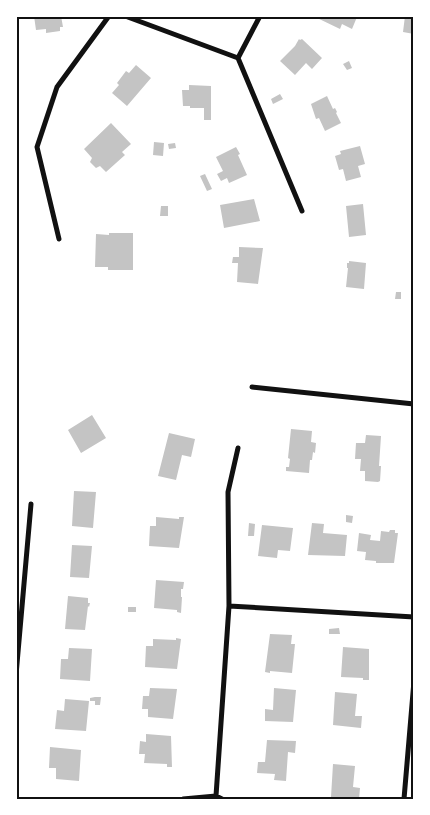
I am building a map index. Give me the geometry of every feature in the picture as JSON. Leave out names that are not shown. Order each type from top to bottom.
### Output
[{"type":"street","points":[[59,239],[38,147],[57,87],[110,16]]},
{"type":"street","points":[[125,16],[238,58],[302,210]]},
{"type":"street","points":[[238,58],[260,16]]},
{"type":"street","points":[[252,387],[414,404]]},
{"type":"street","points":[[216,796],[229,606],[228,492],[238,448]]},
{"type":"street","points":[[16,675],[31,504]]},
{"type":"street","points":[[229,606],[414,617]]},
{"type":"street","points":[[404,799],[414,681]]},
{"type":"street","points":[[183,799],[216,796],[222,799]]},
{"type":"building","points":[[34,16],[61,16],[63,27],[60,27],[60,31],[46,33],[46,29],[36,30]]},
{"type":"building","points":[[313,16],[357,17],[352,29],[342,24],[340,29]]},
{"type":"building","points":[[405,16],[414,17],[414,34],[403,32]]},
{"type":"building","points":[[299,39],[302,39],[322,58],[312,69],[306,63],[295,75],[280,61],[295,46]]},
{"type":"building","points":[[349,61],[352,68],[347,70],[343,64]]},
{"type":"building","points":[[136,65],[151,78],[127,106],[112,93],[119,85],[117,83],[126,71],[129,73]]},
{"type":"building","points":[[189,85],[211,86],[211,120],[204,120],[204,108],[183,106],[182,90],[189,90]]},
{"type":"building","points":[[280,94],[283,99],[273,104],[271,99]]},
{"type":"building","points":[[327,96],[333,109],[335,108],[341,123],[325,131],[319,118],[316,119],[311,104]]},
{"type":"building","points":[[111,123],[131,144],[122,152],[125,155],[106,172],[100,166],[96,168],[90,162],[92,158],[84,149]]},
{"type":"building","points":[[154,142],[164,143],[163,156],[153,155]]},
{"type":"building","points":[[175,143],[176,148],[169,149],[168,144]]},
{"type":"building","points":[[360,146],[365,164],[358,166],[361,177],[346,181],[343,169],[339,170],[335,156],[341,154],[340,151]]},
{"type":"building","points":[[236,147],[247,175],[229,183],[227,178],[221,181],[217,174],[223,171],[216,157]]},
{"type":"building","points":[[205,174],[212,189],[207,191],[200,176]]},
{"type":"building","points":[[254,199],[260,221],[224,228],[220,205]]},
{"type":"building","points":[[363,204],[366,235],[349,237],[346,206]]},
{"type":"building","points":[[161,206],[168,206],[168,216],[160,216]]},
{"type":"building","points":[[109,233],[133,233],[133,270],[108,270],[108,267],[95,267],[96,234],[109,235]]},
{"type":"building","points":[[239,247],[263,248],[258,284],[237,282],[238,263],[232,263],[233,257],[239,257]]},
{"type":"building","points":[[349,261],[366,263],[364,289],[346,287],[347,263]]},
{"type":"building","points":[[396,292],[401,292],[401,299],[395,299]]},
{"type":"building","points":[[92,415],[106,438],[81,453],[68,430]]},
{"type":"building","points":[[291,429],[312,431],[311,442],[316,443],[315,453],[313,452],[312,460],[310,460],[309,473],[286,471],[286,467],[289,467],[290,459],[288,458]]},
{"type":"building","points":[[169,433],[195,439],[191,457],[182,455],[176,480],[158,476]]},
{"type":"building","points":[[366,435],[381,436],[379,466],[381,466],[380,481],[378,482],[365,481],[365,471],[360,471],[361,459],[355,459],[356,443],[365,443]]},
{"type":"building","points":[[74,491],[96,492],[93,528],[72,526]]},
{"type":"building","points":[[346,515],[353,516],[352,523],[346,522]]},
{"type":"building","points":[[156,517],[179,519],[179,517],[184,517],[179,548],[149,546],[150,526],[156,526]]},
{"type":"building","points":[[249,523],[255,524],[254,536],[248,536]]},
{"type":"building","points":[[312,523],[324,524],[323,533],[347,535],[345,556],[308,555]]},
{"type":"building","points":[[262,525],[293,528],[290,551],[278,550],[277,558],[258,556]]},
{"type":"building","points":[[390,530],[395,530],[395,533],[398,533],[394,563],[376,563],[376,561],[365,560],[366,552],[357,551],[359,533],[371,535],[370,540],[380,541],[381,531],[389,532]]},
{"type":"building","points":[[72,545],[92,546],[89,578],[70,577]]},
{"type":"building","points":[[156,580],[184,582],[183,589],[181,589],[181,613],[177,612],[177,610],[154,608]]},
{"type":"building","points":[[68,596],[88,598],[88,603],[90,603],[85,630],[65,629]]},
{"type":"building","points":[[128,607],[136,607],[136,612],[128,612]]},
{"type":"building","points":[[339,628],[340,634],[329,634],[329,629]]},
{"type":"building","points":[[270,634],[292,635],[291,644],[295,644],[292,673],[265,672]]},
{"type":"building","points":[[176,638],[181,639],[177,669],[145,667],[146,646],[153,646],[153,639],[176,640]]},
{"type":"building","points":[[343,647],[369,649],[369,680],[341,677]]},
{"type":"building","points":[[69,648],[92,649],[90,681],[60,679],[61,659],[68,659]]},
{"type":"building","points":[[150,688],[177,689],[173,719],[148,717],[148,709],[142,709],[143,696],[149,696]]},
{"type":"building","points":[[274,688],[296,690],[293,722],[265,721],[265,709],[273,710]]},
{"type":"building","points":[[335,692],[357,694],[355,716],[362,716],[361,728],[333,725]]},
{"type":"building","points":[[101,697],[100,705],[95,705],[95,701],[90,701],[90,698]]},
{"type":"building","points":[[65,699],[89,701],[86,731],[55,729],[57,710],[64,711]]},
{"type":"building","points":[[146,734],[171,736],[172,767],[167,767],[167,764],[144,763],[145,754],[139,754],[140,741],[146,742]]},
{"type":"building","points":[[267,740],[296,741],[295,753],[288,752],[286,781],[274,780],[275,774],[257,773],[258,762],[265,762]]},
{"type":"building","points":[[50,747],[81,750],[79,781],[56,779],[56,768],[49,768]]},
{"type":"building","points":[[333,764],[355,766],[353,787],[360,788],[359,799],[331,797]]}]
